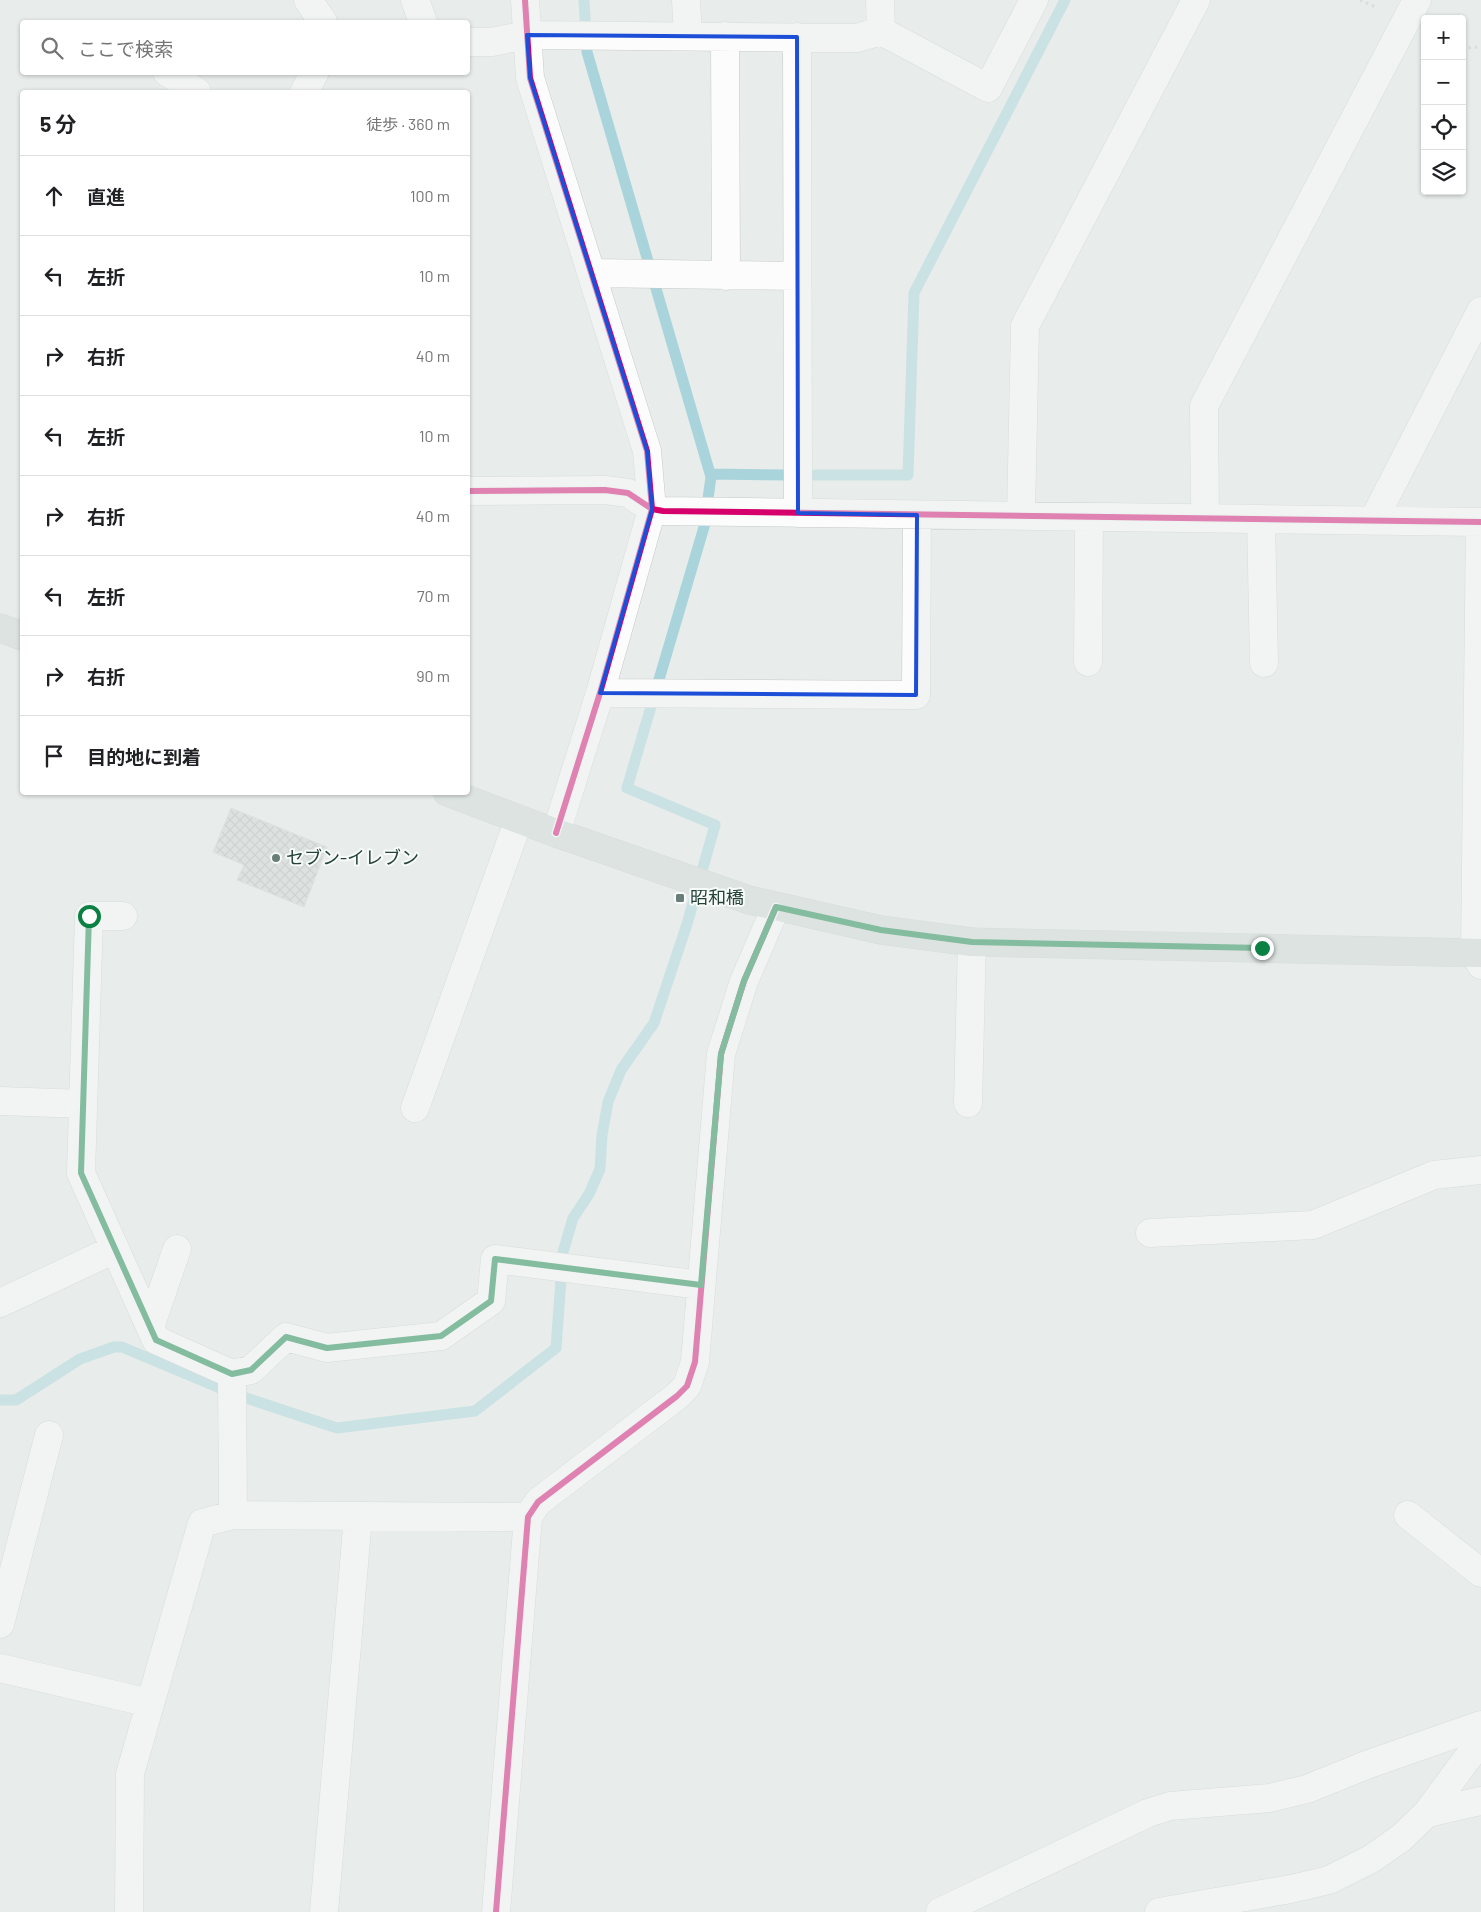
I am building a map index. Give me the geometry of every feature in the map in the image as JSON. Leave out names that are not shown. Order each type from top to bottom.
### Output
[{"type":"main road","points":[[0,628],[20,635]]},
{"type":"main road","points":[[455,795],[556,833],[749,900],[881,930],[972,942],[1479,957]]},
{"type":"street","points":[[308,0],[322,20]]},
{"type":"street","points":[[415,0],[422,20]]},
{"type":"street","points":[[525,0],[530,78],[647,451],[652,509],[600,693],[556,833]]},
{"type":"street","points":[[686,0],[688,36]]},
{"type":"street","points":[[880,0],[881,31]]},
{"type":"street","points":[[470,42],[492,42],[527,35],[857,38],[881,31],[988,88],[1034,0]]},
{"type":"street","points":[[1021,516],[1025,326],[1196,0]]},
{"type":"street","points":[[1204,518],[1204,406],[1417,0]]},
{"type":"street","points":[[725,36],[726,276]]},
{"type":"street","points":[[797,37],[798,513]]},
{"type":"street","points":[[171,75],[194,90]]},
{"type":"street","points":[[305,90],[313,75]]},
{"type":"street","points":[[591,273],[797,276]]},
{"type":"street","points":[[1373,521],[1481,310]]},
{"type":"street","points":[[470,491],[605,490],[628,492],[652,509],[663,512],[1480,522],[1479,957]]},
{"type":"street","points":[[600,693],[916,695],[917,514]]},
{"type":"street","points":[[1088,662],[1089,517]]},
{"type":"street","points":[[1261,519],[1264,663]]},
{"type":"street","points":[[415,1108],[519,819]]},
{"type":"street","points":[[496,1912],[528,1518],[538,1502],[677,1396],[687,1386],[695,1362],[721,1054],[744,981],[776,907]]},
{"type":"street","points":[[123,916],[89,916],[81,1173],[156,1340],[232,1379]]},
{"type":"street","points":[[968,1103],[972,942]]},
{"type":"street","points":[[1,1101],[83,1104]]},
{"type":"street","points":[[1150,1233],[1312,1225],[1434,1175],[1481,1170]]},
{"type":"street","points":[[0,1303],[115,1249]]},
{"type":"street","points":[[150,1327],[178,1249]]},
{"type":"street","points":[[232,1379],[251,1370],[286,1337],[327,1348],[441,1336],[491,1301],[495,1259],[701,1285]]},
{"type":"street","points":[[232,1379],[234,1515]]},
{"type":"street","points":[[0,1624],[49,1435]]},
{"type":"street","points":[[128,1912],[130,1774],[202,1523],[234,1515],[528,1518]]},
{"type":"street","points":[[1408,1515],[1481,1573]]},
{"type":"street","points":[[324,1912],[358,1517]]},
{"type":"street","points":[[0,1668],[150,1703]]},
{"type":"street","points":[[940,1912],[1148,1812],[1170,1806],[1270,1798],[1307,1789],[1369,1764],[1481,1725]]},
{"type":"street","points":[[1159,1912],[1290,1889],[1329,1880],[1371,1859],[1401,1838],[1427,1813],[1481,1740]]},
{"type":"street","points":[[1427,1813],[1481,1801]]},
{"type":"path","points":[[1466,48],[1481,47]]},
{"type":"highlighted area","points":[[527,35],[797,37],[798,513],[917,515],[916,695],[600,693],[652,509],[647,451],[530,78]]},
{"type":"building","name":"セブン-イレブン","points":[[231,808],[327,847],[304,907],[237,880],[244,865],[213,852]]},
{"type":"waterway","points":[[0,1400],[16,1400],[80,1359],[114,1347],[122,1347],[234,1394],[337,1428],[475,1411],[556,1348],[563,1252],[573,1218],[589,1194],[600,1169],[602,1135],[608,1102],[621,1070],[654,1023],[687,924],[715,825],[627,788],[704,527],[711,477],[587,52],[584,0]]},
{"type":"waterway","points":[[815,475],[908,475],[914,293],[1065,0]]},
{"type":"waterway","points":[[711,474],[788,475]]},
{"type":"cycle path","points":[[525,0],[530,78],[647,451],[652,509],[600,693],[556,833]]},
{"type":"cycle path","points":[[470,491],[605,490],[628,493],[652,509],[663,511],[1481,522]]},
{"type":"cycle path","points":[[496,1912],[528,1517],[538,1502],[677,1396],[687,1386],[695,1362],[721,1054],[744,981],[776,907]]},
{"type":"place","name":"セブン-イレブン","points":[[276,858]]},
{"type":"place","name":"昭和橋","points":[[680,898]]},
{"type":"route","points":[[89,916],[81,1173],[156,1340],[232,1374],[251,1370],[286,1337],[327,1348],[441,1336],[491,1301],[495,1259],[701,1285],[721,1054],[744,981],[776,907],[881,930],[972,942],[1262,948]]}]
